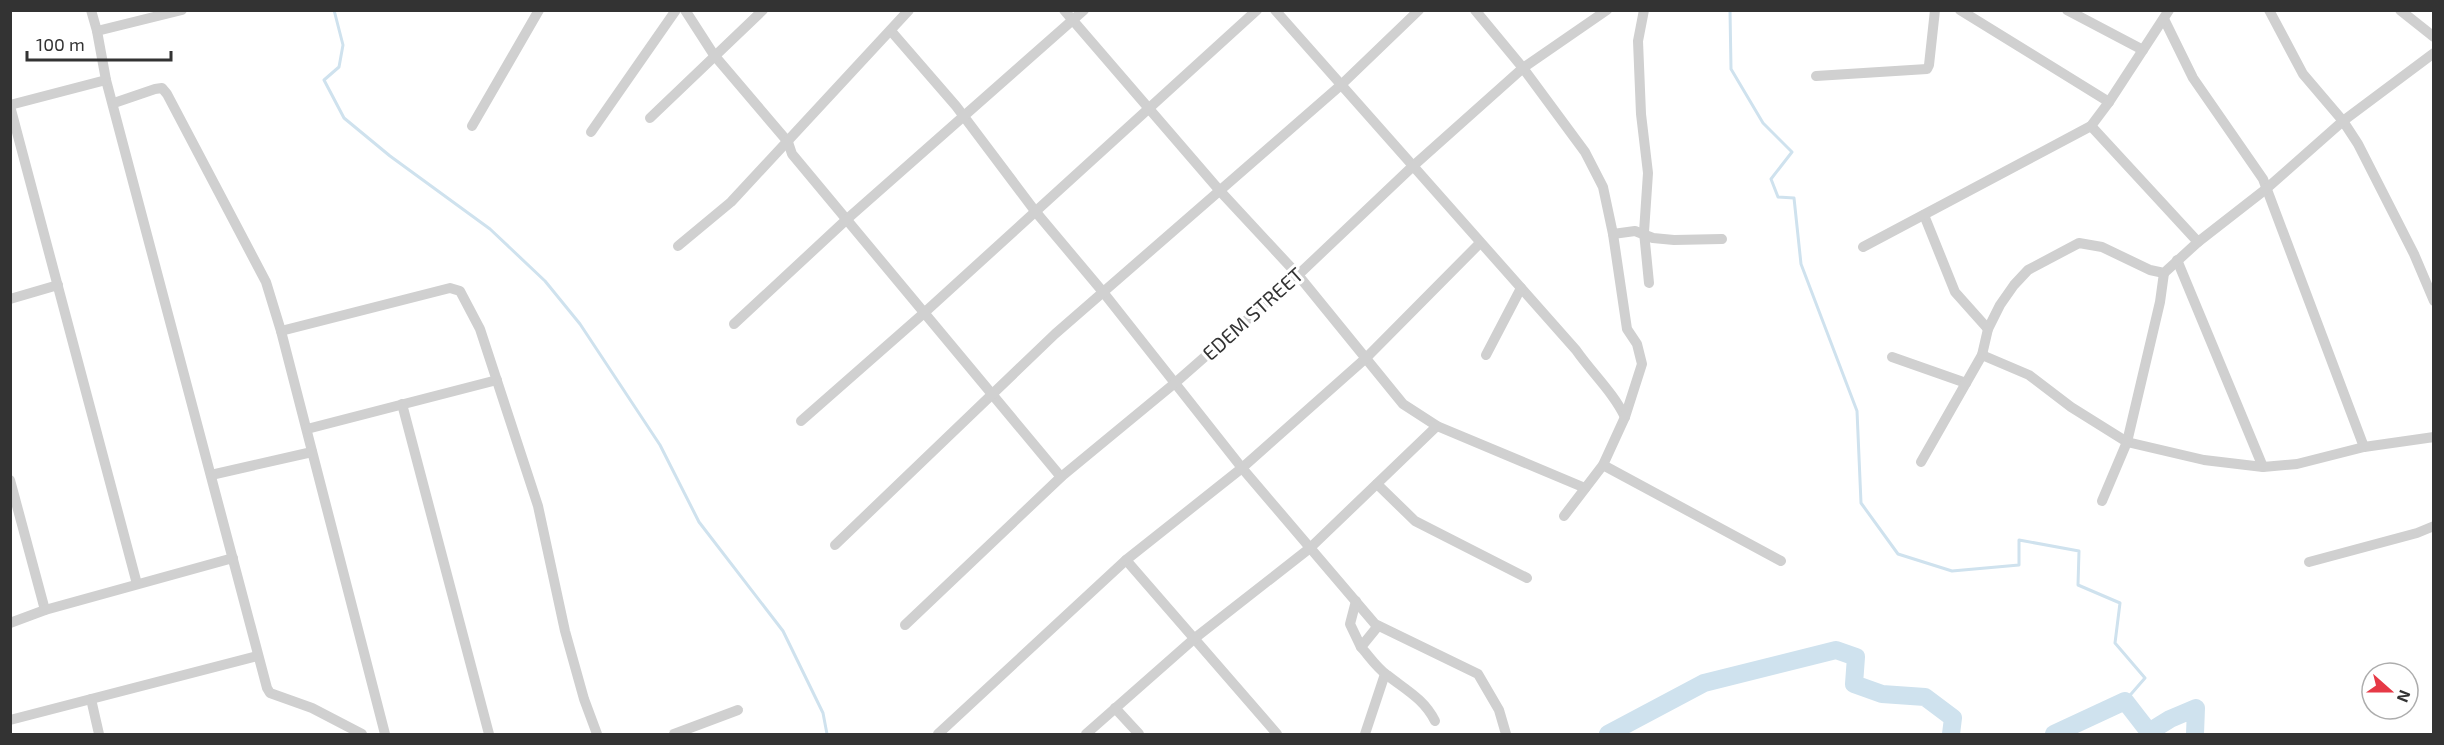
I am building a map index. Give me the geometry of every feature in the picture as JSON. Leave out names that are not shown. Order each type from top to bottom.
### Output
[{"type":"street","points":[[91,10],[106,80],[114,103],[257,656],[270,693],[312,708],[362,735]]},
{"type":"street","points":[[97,31],[182,10]]},
{"type":"street","points":[[472,126],[539,10]]},
{"type":"street","points":[[591,132],[676,10]]},
{"type":"street","points":[[685,10],[714,55],[788,142],[792,154],[1061,477]]},
{"type":"street","points":[[650,118],[763,10]]},
{"type":"street","points":[[678,246],[721,212],[909,10]]},
{"type":"street","points":[[1064,10],[1220,191],[1298,274],[1403,404],[1437,426],[1585,488]]},
{"type":"street","points":[[735,324],[846,220],[1084,10]]},
{"type":"street","points":[[801,421],[924,313],[1257,10]]},
{"type":"street","points":[[1275,10],[1576,350],[1589,369],[1619,403],[1625,417]]},
{"type":"street","points":[[835,545],[1055,334],[1341,85],[1419,10]]},
{"type":"street","points":[[1475,10],[1523,68],[1585,152],[1603,187],[1613,234],[1627,329],[1637,344],[1642,364],[1625,417],[1604,465],[1564,516]]},
{"type":"street","name":"EDEM STREET","points":[[905,625],[1061,477],[1175,383],[1523,68],[1607,10]]},
{"type":"street","points":[[1644,10],[1638,41],[1641,114],[1648,173],[1644,232],[1649,283]]},
{"type":"street","points":[[1816,76],[1927,69],[1935,10]]},
{"type":"street","points":[[1960,10],[2109,102]]},
{"type":"street","points":[[2067,10],[2143,50]]},
{"type":"street","points":[[2269,10],[2303,74],[2343,121],[2363,154],[2414,254],[2433,301]]},
{"type":"street","points":[[2400,10],[2433,37]]},
{"type":"street","points":[[1863,247],[2091,126],[2167,15]]},
{"type":"street","points":[[2167,15],[2193,78],[2258,170],[2364,447]]},
{"type":"street","points":[[891,31],[964,116],[1035,211],[1103,292],[1242,468],[1356,602],[1378,626],[1478,674],[1499,710],[1505,730]]},
{"type":"street","points":[[2103,501],[2127,442],[2160,302],[2164,273],[2198,242],[2266,189],[2343,121],[2433,53]]},
{"type":"street","points":[[106,80],[10,105],[137,584]]},
{"type":"street","points":[[114,103],[162,88],[266,282],[281,331],[385,735]]},
{"type":"street","points":[[2091,126],[2198,242]]},
{"type":"street","points":[[1924,216],[1955,292],[1988,329]]},
{"type":"street","points":[[1613,234],[1635,231],[1644,232],[1653,238],[1674,240],[1722,239]]},
{"type":"street","points":[[938,735],[1126,560],[1242,468],[1366,358],[1480,243]]},
{"type":"street","points":[[1921,462],[1982,355],[1988,329],[2000,305],[2028,270],[2079,243],[2102,247],[2150,270],[2164,273]]},
{"type":"street","points":[[2177,260],[2263,467]]},
{"type":"street","points":[[10,299],[58,285]]},
{"type":"street","points":[[281,331],[450,288],[463,295],[480,329],[537,506],[565,631],[584,699],[597,735]]},
{"type":"street","points":[[1486,355],[1521,288]]},
{"type":"street","points":[[1982,355],[2029,375],[2071,407],[2127,442],[2204,460],[2263,467],[2297,464],[2364,447],[2433,437]]},
{"type":"street","points":[[1892,357],[1966,383]]},
{"type":"street","points":[[306,429],[497,380]]},
{"type":"street","points":[[402,404],[489,735]]},
{"type":"street","points":[[1086,735],[1195,638],[1310,548],[1437,426]]},
{"type":"street","points":[[211,475],[312,452]]},
{"type":"street","points":[[1604,465],[1781,561]]},
{"type":"street","points":[[10,480],[45,610]]},
{"type":"street","points":[[1377,484],[1415,521],[1527,578]]},
{"type":"street","points":[[2309,562],[2417,533],[2433,526]]},
{"type":"street","points":[[10,623],[45,610],[233,558]]},
{"type":"street","points":[[1126,560],[1277,735]]},
{"type":"street","points":[[1356,602],[1350,624],[1361,647],[1385,674],[1413,693],[1428,707],[1435,721]]},
{"type":"street","points":[[1361,647],[1378,626]]},
{"type":"street","points":[[10,720],[257,656]]},
{"type":"street","points":[[1365,735],[1385,674]]},
{"type":"street","points":[[91,699],[99,735]]},
{"type":"street","points":[[1115,708],[1139,735]]},
{"type":"street","points":[[674,735],[738,710]]},
{"type":"waterway","points":[[334,10],[343,45],[339,67],[324,80],[344,118],[390,156],[490,229],[545,281],[580,324],[660,445],[699,522],[783,631],[823,713],[827,734]]},
{"type":"waterway","points":[[1730,10],[1731,69],[1763,123],[1792,152],[1771,179],[1778,197],[1794,198],[1801,264],[1857,411],[1861,503],[1898,554],[1952,571],[2019,565],[2019,540],[2079,551],[2078,585],[2120,603],[2115,643],[2145,678],[2125,701]]},
{"type":"waterway","points":[[1608,734],[1704,683],[1836,650],[1856,657],[1854,684],[1882,694],[1925,697],[1953,718],[1951,734]]},
{"type":"waterway","points":[[2054,734],[2125,701],[2149,732],[2170,719],[2196,708],[2195,734]]}]
